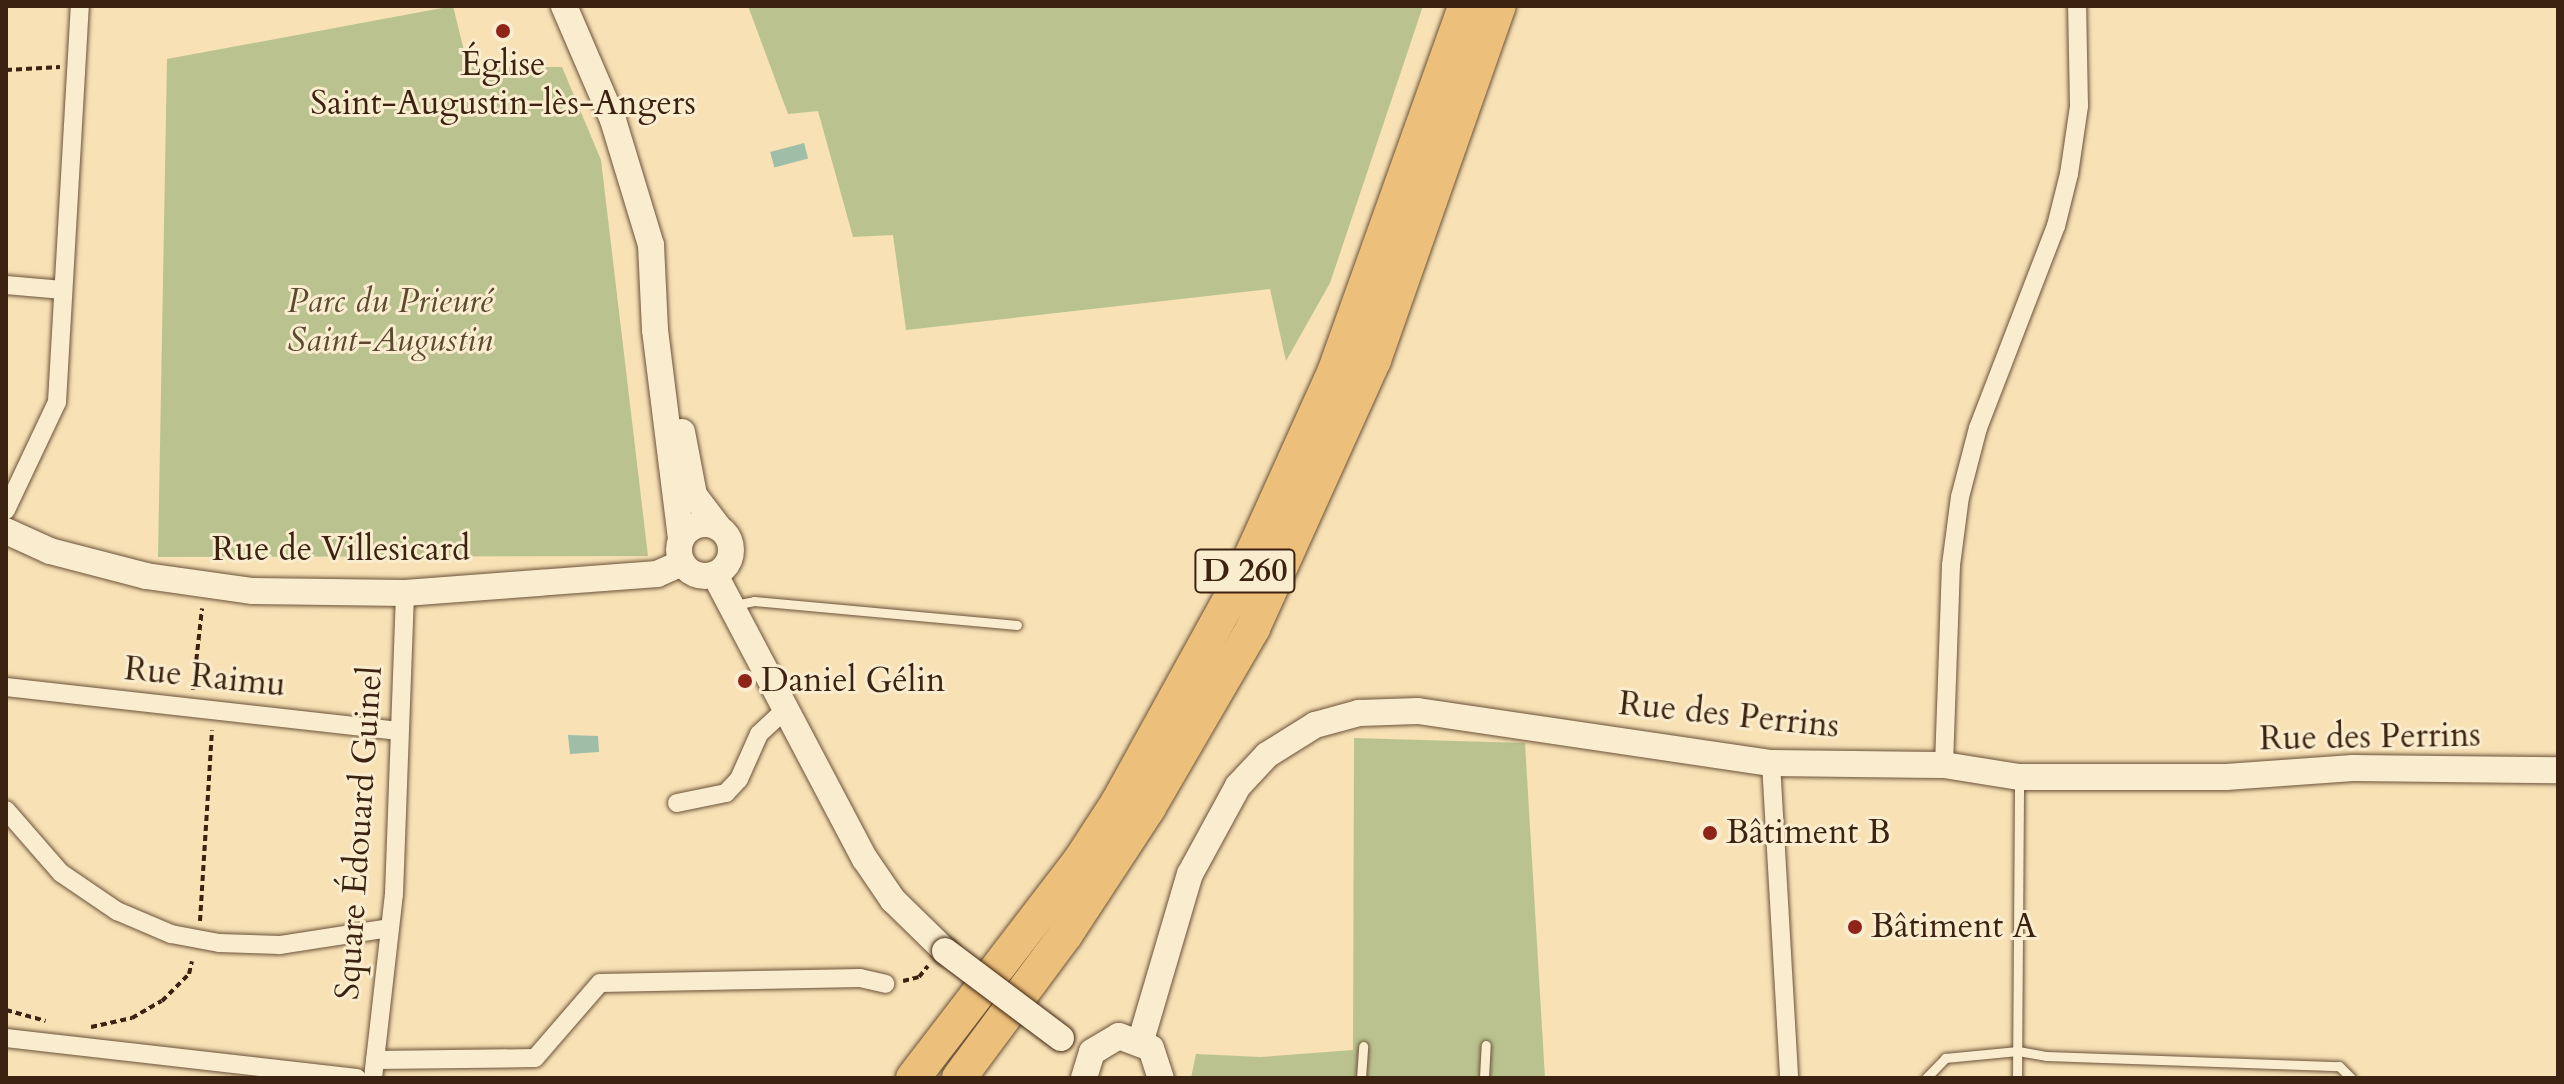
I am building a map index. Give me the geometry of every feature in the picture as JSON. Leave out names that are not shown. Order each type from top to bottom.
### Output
[{"type":"highway","name":"D 260","points":[[913,1078],[1081,859],[1133,775],[1239,583],[1335,370],[1465,6]]},
{"type":"highway","name":"D 260","points":[[959,1078],[1066,934],[1133,831],[1253,628],[1374,360],[1499,6]]},
{"type":"street","points":[[6,510],[57,402],[80,6]]},
{"type":"street","points":[[564,6],[639,191],[694,495],[732,551],[725,569],[715,575],[695,575],[681,551],[655,330],[657,303]]},
{"type":"street","points":[[1944,765],[1951,565],[1960,497],[1978,428],[2056,226],[2066,187],[2079,106],[2077,6]]},
{"type":"street","points":[[6,285],[63,290]]},
{"type":"street","points":[[681,551],[696,525],[718,527]]},
{"type":"street","name":"Rue de Villesicard","points":[[6,531],[50,551],[205,587],[405,593],[657,574],[681,551]]},
{"type":"street","points":[[715,575],[735,605],[785,710],[865,859],[893,900],[944,949],[1061,1038],[1092,1052]]},
{"type":"street","name":"Square Édouard Guinel","points":[[374,1069],[390,928],[405,593]]},
{"type":"street","name":"Rue Raimu","points":[[6,687],[397,731]]},
{"type":"street","points":[[677,803],[726,793],[739,779],[759,734],[785,710]]},
{"type":"street","name":"Rue des Perrins","points":[[1141,1040],[1190,874],[1213,825],[1267,755],[1315,725],[1359,713],[1418,711],[1771,763],[1944,765],[2019,777],[2226,777],[2353,768],[2558,770]]},
{"type":"street","points":[[1771,763],[1789,1078]]},
{"type":"street","points":[[6,810],[61,873],[117,911],[171,934],[219,943],[280,945],[390,928]]},
{"type":"street","points":[[374,1069],[535,1058],[600,983],[860,978],[885,984]]},
{"type":"street","points":[[1084,1078],[1092,1052],[1119,1036],[1141,1040],[1158,1058],[1161,1078]]},
{"type":"street","points":[[6,1038],[357,1078]]},
{"type":"lane","points":[[735,605],[754,601],[1017,625]]},
{"type":"lane","points":[[2017,1078],[2019,777]]},
{"type":"lane","points":[[1484,1078],[1486,1045]]},
{"type":"lane","points":[[1361,1078],[1363,1046]]},
{"type":"lane","points":[[1926,1078],[1945,1058],[2018,1051],[2339,1066],[2351,1078]]},
{"type":"path","points":[[6,70],[63,66]]},
{"type":"path","points":[[192,697],[204,596]]},
{"type":"path","points":[[199,931],[213,720]]},
{"type":"path","points":[[885,984],[919,977],[944,949]]},
{"type":"path","points":[[80,1026],[132,1018],[162,1001],[189,974],[192,961]]},
{"type":"path","points":[[6,1010],[53,1023]]},
{"type":"green space","name":"Parc du Prieuré Saint-Augustin","points":[[453,6],[468,67],[562,67],[601,160],[648,556],[158,557],[167,59]]},
{"type":"green space","points":[[748,6],[1423,6],[1330,283],[1286,361],[1270,289],[906,330],[893,235],[853,237],[818,111],[788,114]]},
{"type":"green space","points":[[1354,738],[1525,743],[1545,1078],[1191,1078],[1196,1054],[1261,1057],[1353,1050]]},
{"type":"shaded area","points":[[804,143],[808,158],[774,168],[770,152]]},
{"type":"shaded area","points":[[568,735],[598,736],[599,752],[570,754]]},
{"type":"place","name":"Église Saint-Augustin-lès-Angers","points":[[503,31]]},
{"type":"place","name":"Daniel Gélin","points":[[745,681]]},
{"type":"place","name":"Bâtiment B","points":[[1710,833]]},
{"type":"place","name":"Bâtiment A","points":[[1855,927]]}]
